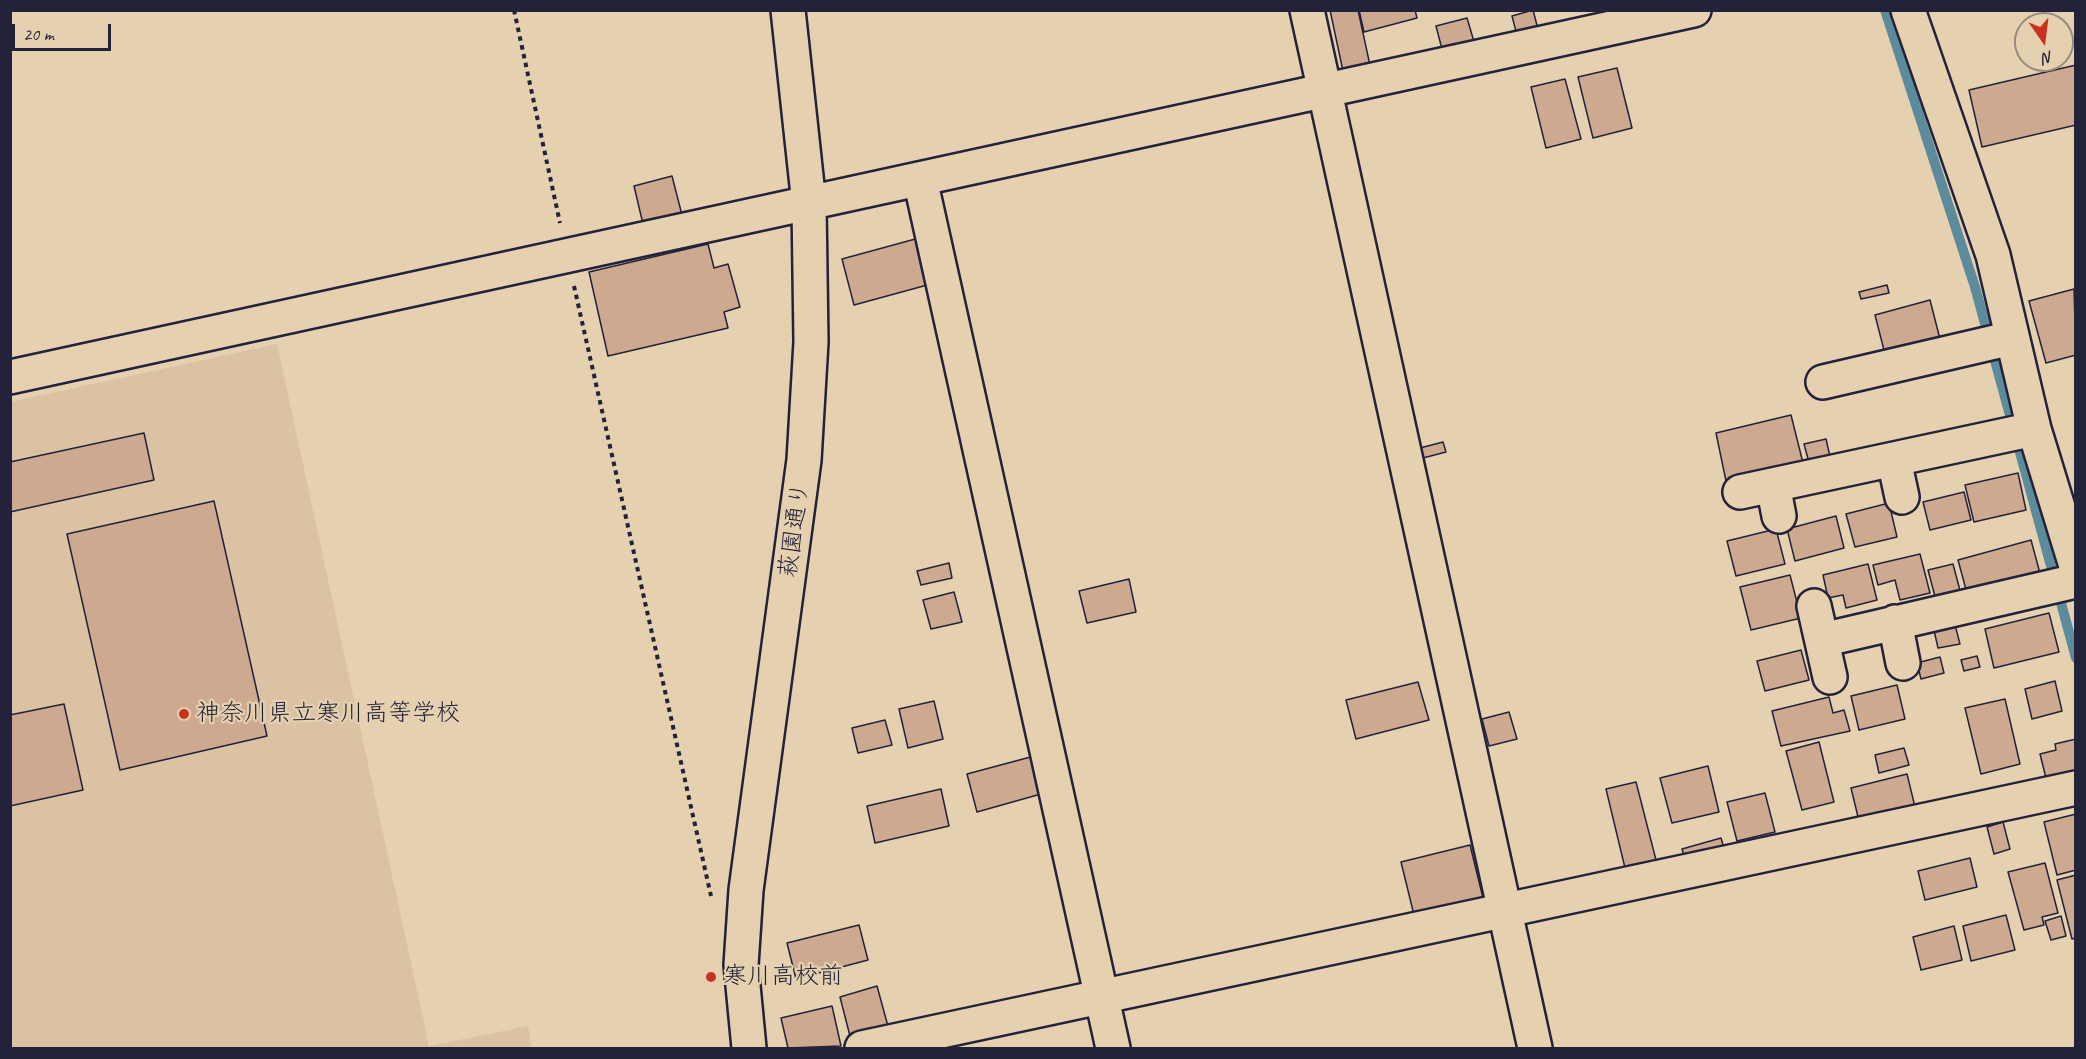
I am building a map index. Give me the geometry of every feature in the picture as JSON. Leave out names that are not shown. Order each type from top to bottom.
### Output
[{"type":"street","name":"萩園通り","points":[[749,1048],[741,965],[746,901],[804,460],[811,342],[808,204],[788,10]]},
{"type":"street","points":[[1307,10],[1534,1048]]},
{"type":"street","points":[[10,377],[1694,10]]},
{"type":"street","points":[[1908,10],[1993,255],[2034,429],[2076,566]]},
{"type":"street","points":[[920,179],[1113,1048]]},
{"type":"street","points":[[1823,381],[2012,338]]},
{"type":"street","points":[[1740,492],[1776,501],[1894,459],[2034,429]]},
{"type":"street","points":[[1894,459],[1902,497]]},
{"type":"street","points":[[1822,640],[2076,581]]},
{"type":"street","points":[[1814,606],[1830,677]]},
{"type":"street","points":[[1895,622],[1903,663]]},
{"type":"street","points":[[862,1048],[2076,788]]},
{"type":"path","points":[[514,10],[711,898]]},
{"type":"shaded area","name":"神奈川県立寒川高等学校","points":[[277,344],[429,1046],[528,1026],[532,1048],[11,1048],[10,402]]},
{"type":"building","points":[[1330,10],[1358,10],[1371,70],[1344,76]]},
{"type":"building","points":[[1359,10],[1415,10],[1417,18],[1364,32]]},
{"type":"building","points":[[1533,10],[1539,33],[1518,39],[1512,16]]},
{"type":"building","points":[[1467,18],[1475,45],[1443,53],[1436,26]]},
{"type":"building","points":[[2076,65],[2076,125],[1982,147],[1969,90],[2046,72],[2074,72]]},
{"type":"building","points":[[1617,68],[1632,128],[1593,138],[1578,77]]},
{"type":"building","points":[[1565,79],[1581,139],[1546,148],[1531,87]]},
{"type":"building","points":[[672,176],[682,215],[643,224],[634,186]]},
{"type":"building","points":[[919,238],[931,284],[854,305],[842,259]]},
{"type":"building","points":[[708,244],[714,268],[728,264],[740,307],[724,312],[728,328],[608,356],[589,272]]},
{"type":"building","points":[[1887,285],[1889,293],[1861,299],[1859,292]]},
{"type":"building","points":[[2074,289],[2076,355],[2046,363],[2029,301]]},
{"type":"building","points":[[1930,300],[1941,343],[1886,358],[1875,315]]},
{"type":"building","points":[[1791,415],[1803,463],[1726,481],[1716,433]]},
{"type":"building","points":[[144,433],[154,480],[10,512],[10,462]]},
{"type":"building","points":[[1826,439],[1831,461],[1810,466],[1804,444]]},
{"type":"building","points":[[1443,442],[1446,452],[1423,458],[1420,448]]},
{"type":"building","points":[[2018,473],[2026,510],[1974,522],[1965,485]]},
{"type":"building","points":[[1964,492],[1971,520],[1930,530],[1923,502]]},
{"type":"building","points":[[214,501],[267,736],[120,770],[67,534]]},
{"type":"building","points":[[1889,503],[1897,537],[1855,547],[1846,514]]},
{"type":"building","points":[[1836,516],[1844,548],[1795,561],[1787,529]]},
{"type":"building","points":[[1776,529],[1785,564],[1736,576],[1727,541]]},
{"type":"building","points":[[2031,540],[2041,577],[1968,597],[1958,560]]},
{"type":"building","points":[[1920,554],[1930,593],[1900,600],[1895,580],[1878,585],[1873,565]]},
{"type":"building","points":[[949,563],[952,578],[921,585],[917,571]]},
{"type":"building","points":[[1868,564],[1877,600],[1846,608],[1843,595],[1828,598],[1823,575]]},
{"type":"building","points":[[1953,564],[1962,598],[1937,604],[1928,570]]},
{"type":"building","points":[[1790,575],[1801,618],[1751,630],[1740,587]]},
{"type":"building","points":[[1129,579],[1136,612],[1087,623],[1079,591]]},
{"type":"building","points":[[954,592],[962,622],[931,629],[923,600]]},
{"type":"building","points":[[2049,613],[2059,652],[1994,668],[1985,629]]},
{"type":"building","points":[[1954,621],[1960,644],[1938,648],[1933,626]]},
{"type":"building","points":[[1801,650],[1809,680],[1765,691],[1757,661]]},
{"type":"building","points":[[1977,656],[1980,667],[1964,671],[1961,660]]},
{"type":"building","points":[[1940,657],[1944,673],[1921,679],[1917,663]]},
{"type":"building","points":[[2055,681],[2062,711],[2032,719],[2025,689]]},
{"type":"building","points":[[1418,682],[1429,720],[1356,739],[1346,700]]},
{"type":"building","points":[[1897,685],[1905,719],[1859,730],[1851,696]]},
{"type":"building","points":[[1829,697],[1833,713],[1844,710],[1850,731],[1781,746],[1772,711]]},
{"type":"building","points":[[2005,699],[2020,764],[1981,774],[1965,708]]},
{"type":"building","points":[[934,701],[943,739],[908,748],[899,709]]},
{"type":"building","points":[[64,704],[83,790],[10,806],[10,715]]},
{"type":"building","points":[[1509,712],[1517,739],[1489,746],[1482,719]]},
{"type":"building","points":[[885,720],[892,745],[858,753],[852,728]]},
{"type":"building","points":[[2076,739],[2076,778],[2048,786],[2040,754],[2056,750],[2055,744]]},
{"type":"building","points":[[1819,742],[1834,802],[1802,810],[1786,751]]},
{"type":"building","points":[[1904,748],[1909,765],[1879,773],[1875,755]]},
{"type":"building","points":[[1038,755],[1048,792],[977,812],[967,774]]},
{"type":"building","points":[[1708,766],[1719,812],[1672,823],[1660,778]]},
{"type":"building","points":[[1907,774],[1916,811],[1860,825],[1851,788]]},
{"type":"building","points":[[1636,782],[1656,860],[1625,868],[1606,789]]},
{"type":"building","points":[[941,789],[949,826],[875,843],[867,806]]},
{"type":"building","points":[[1765,793],[1775,832],[1737,841],[1727,802]]},
{"type":"building","points":[[2076,814],[2076,870],[2057,875],[2044,822]]},
{"type":"building","points":[[2003,822],[2010,849],[1994,854],[1987,827]]},
{"type":"building","points":[[1721,838],[1724,848],[1685,859],[1682,849]]},
{"type":"building","points":[[1470,845],[1483,898],[1414,915],[1401,862]]},
{"type":"building","points":[[1970,858],[1977,887],[1925,900],[1918,871]]},
{"type":"building","points":[[2045,863],[2058,913],[2042,917],[2044,925],[2024,930],[2008,872]]},
{"type":"building","points":[[2076,875],[2076,938],[2072,939],[2057,880]]},
{"type":"building","points":[[2006,915],[2015,950],[1971,961],[1963,926]]},
{"type":"building","points":[[2061,916],[2066,936],[2051,940],[2045,921]]},
{"type":"building","points":[[859,925],[868,960],[796,979],[787,943]]},
{"type":"building","points":[[1954,926],[1962,960],[1921,970],[1913,937]]},
{"type":"building","points":[[877,986],[889,1030],[851,1040],[840,997]]},
{"type":"building","points":[[832,1006],[841,1046],[788,1048],[781,1018]]},
{"type":"waterway","points":[[1885,10],[1975,287],[2076,658]]},
{"type":"place","name":"神奈川県立寒川高等学校","points":[[184,714]]},
{"type":"place","name":"寒川高校前","points":[[711,977]]}]
